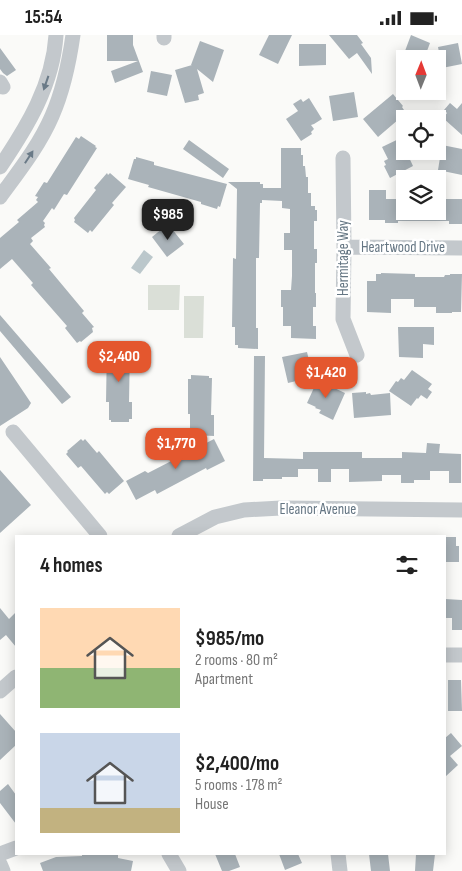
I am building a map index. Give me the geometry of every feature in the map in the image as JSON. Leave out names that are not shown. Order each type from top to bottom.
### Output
[{"type":"street","points":[[0,167],[21,137],[36,109],[48,77],[56,35]]},
{"type":"street","points":[[0,197],[29,158],[52,117],[62,88],[73,35]]},
{"type":"street","name":"Hermitage Way","points":[[343,158],[343,319],[357,355]]},
{"type":"street","name":"Heartwood Drive","points":[[344,247],[462,247]]},
{"type":"street","points":[[13,432],[99,535]]},
{"type":"street","name":"Eleanor Avenue","points":[[181,535],[215,517],[244,510],[281,508],[462,510]]},
{"type":"street","points":[[446,655],[462,655]]},
{"type":"street","points":[[0,691],[15,678]]},
{"type":"street","points":[[0,854],[15,848]]},
{"type":"street","points":[[170,855],[179,871]]},
{"type":"street","points":[[338,855],[340,871]]},
{"type":"street","points":[[0,864],[4,871]]},
{"type":"shaded area","points":[[144,250],[153,257],[140,274],[131,268]]},
{"type":"shaded area","points":[[148,285],[180,285],[179,310],[148,310]]},
{"type":"shaded area","points":[[184,296],[204,296],[203,338],[184,338]]},
{"type":"building","points":[[107,35],[133,35],[133,45],[143,72],[115,83],[111,71],[138,61],[107,61]]},
{"type":"building","points":[[269,35],[292,35],[278,64],[259,55]]},
{"type":"building","points":[[329,35],[357,35],[371,58],[372,74],[357,53],[349,59]]},
{"type":"building","points":[[411,35],[430,43],[427,50],[405,50]]},
{"type":"building","points":[[200,41],[224,50],[213,82],[197,69],[204,93],[198,95],[199,100],[185,103],[175,70],[192,65]]},
{"type":"building","points":[[458,43],[462,64],[446,67],[446,50],[439,50],[438,47]]},
{"type":"building","points":[[299,44],[326,44],[326,65],[299,66]]},
{"type":"building","points":[[0,48],[16,70],[7,76],[0,69]]},
{"type":"building","points":[[151,71],[172,75],[167,96],[147,92]]},
{"type":"building","points":[[354,92],[358,117],[333,121],[329,96]]},
{"type":"building","points":[[393,94],[396,100],[403,106],[404,110],[396,110],[396,122],[378,137],[363,119]]},
{"type":"building","points":[[309,98],[322,119],[311,125],[314,129],[311,132],[312,134],[301,141],[286,119],[298,111],[293,104],[301,99],[303,102]]},
{"type":"building","points":[[450,103],[457,109],[462,103],[462,135],[446,121],[447,113],[444,110]]},
{"type":"building","points":[[81,136],[97,148],[67,195],[64,194],[54,210],[52,208],[43,221],[45,227],[31,238],[33,241],[30,244],[51,268],[49,269],[84,311],[82,313],[94,327],[92,328],[93,332],[77,343],[65,328],[67,326],[31,285],[33,283],[12,259],[0,269],[0,238],[38,202],[36,200],[38,197],[35,196],[44,182],[47,183],[76,137],[79,139]]},
{"type":"building","points":[[189,140],[229,169],[223,178],[183,149]]},
{"type":"building","points":[[396,140],[396,160],[410,160],[413,166],[405,170],[396,170],[396,175],[390,178],[384,166],[386,165],[384,161],[388,159],[382,147]]},
{"type":"building","points":[[446,146],[462,149],[462,175],[446,172],[446,170],[438,170],[440,160],[446,160]]},
{"type":"building","points":[[281,148],[301,148],[303,166],[305,166],[306,177],[308,177],[308,193],[311,193],[311,206],[315,206],[315,210],[317,210],[317,221],[314,221],[314,249],[317,249],[317,263],[315,263],[316,307],[313,307],[313,326],[316,326],[316,339],[291,338],[291,326],[283,326],[281,290],[291,290],[292,276],[292,250],[284,250],[284,233],[290,233],[290,209],[282,208],[282,201],[262,200],[262,203],[260,203],[259,258],[256,258],[256,328],[258,328],[258,349],[238,348],[238,345],[235,345],[235,327],[232,327],[233,258],[236,259],[237,189],[228,182],[260,182],[260,184],[263,184],[263,188],[281,188]]},
{"type":"building","points":[[136,157],[154,162],[154,165],[227,184],[220,207],[218,206],[217,209],[201,204],[201,202],[148,187],[149,185],[128,179]]},
{"type":"building","points":[[107,173],[108,175],[110,173],[126,187],[112,203],[114,205],[92,232],[90,230],[88,233],[74,222],[74,218],[96,190],[94,188]]},
{"type":"building","points":[[369,190],[386,190],[386,199],[396,199],[396,220],[446,220],[446,199],[462,199],[462,224],[449,224],[449,221],[398,221],[398,223],[385,223],[385,220],[369,220]]},
{"type":"building","points":[[168,224],[184,244],[167,257],[152,237]]},
{"type":"building","points":[[376,274],[415,274],[415,277],[444,277],[450,274],[462,274],[461,312],[436,313],[436,307],[414,307],[414,299],[391,299],[391,313],[367,312],[367,281],[376,281]]},
{"type":"building","points":[[0,315],[71,397],[62,404],[0,331]]},
{"type":"building","points":[[398,327],[434,327],[434,345],[423,344],[423,358],[399,357]]},
{"type":"building","points":[[107,344],[127,344],[127,347],[130,347],[129,402],[132,402],[132,419],[129,419],[129,422],[111,422],[109,420],[109,402],[106,402]]},
{"type":"building","points":[[307,352],[313,377],[288,383],[282,357]]},
{"type":"building","points":[[254,356],[265,356],[264,458],[303,459],[303,452],[362,452],[362,458],[402,458],[402,452],[426,453],[427,443],[440,444],[439,453],[461,454],[461,483],[449,483],[449,471],[430,471],[430,480],[414,480],[414,483],[401,483],[401,475],[382,475],[382,481],[349,482],[349,469],[331,469],[331,482],[318,482],[318,469],[298,469],[298,477],[253,481]]},
{"type":"building","points":[[0,357],[31,403],[28,408],[0,426]]},
{"type":"building","points":[[412,370],[432,384],[428,389],[432,392],[427,399],[421,395],[411,406],[389,391],[396,381],[398,382],[401,378],[404,380]]},
{"type":"building","points":[[191,375],[209,376],[209,378],[212,378],[211,415],[214,415],[214,436],[193,435],[193,432],[190,432],[188,379],[191,379]]},
{"type":"building","points":[[318,379],[345,393],[333,420],[319,413],[321,410],[307,403]]},
{"type":"building","points":[[366,392],[366,394],[370,393],[371,395],[390,393],[391,415],[354,418],[352,393]]},
{"type":"building","points":[[81,439],[83,441],[85,439],[97,453],[99,451],[124,481],[109,494],[107,492],[105,494],[81,466],[78,468],[66,454]]},
{"type":"building","points":[[214,439],[225,461],[207,470],[206,468],[157,494],[155,490],[136,500],[126,481],[145,471],[148,473]]},
{"type":"building","points":[[0,470],[31,505],[0,533]]},
{"type":"building","points":[[446,537],[456,537],[456,546],[459,546],[459,562],[446,562]]},
{"type":"building","points":[[446,599],[462,600],[462,630],[452,630],[452,618],[446,618]]},
{"type":"building","points":[[0,608],[9,619],[15,613],[15,646],[6,635],[0,640]]},
{"type":"building","points":[[448,680],[461,680],[462,711],[448,711]]},
{"type":"building","points":[[0,714],[15,731],[15,746],[0,760]]},
{"type":"building","points":[[451,733],[462,746],[450,756],[458,765],[446,776],[446,737]]},
{"type":"building","points":[[8,784],[15,794],[15,823],[0,803],[0,791]]},
{"type":"building","points":[[118,855],[118,858],[133,861],[131,871],[43,871],[40,863],[56,857]]},
{"type":"building","points":[[215,855],[235,855],[240,867],[229,871],[222,871]]},
{"type":"building","points":[[279,855],[298,855],[302,863],[285,870]]},
{"type":"building","points":[[369,855],[388,855],[390,871],[371,871]]},
{"type":"building","points":[[416,855],[435,855],[433,871],[415,871]]}]
